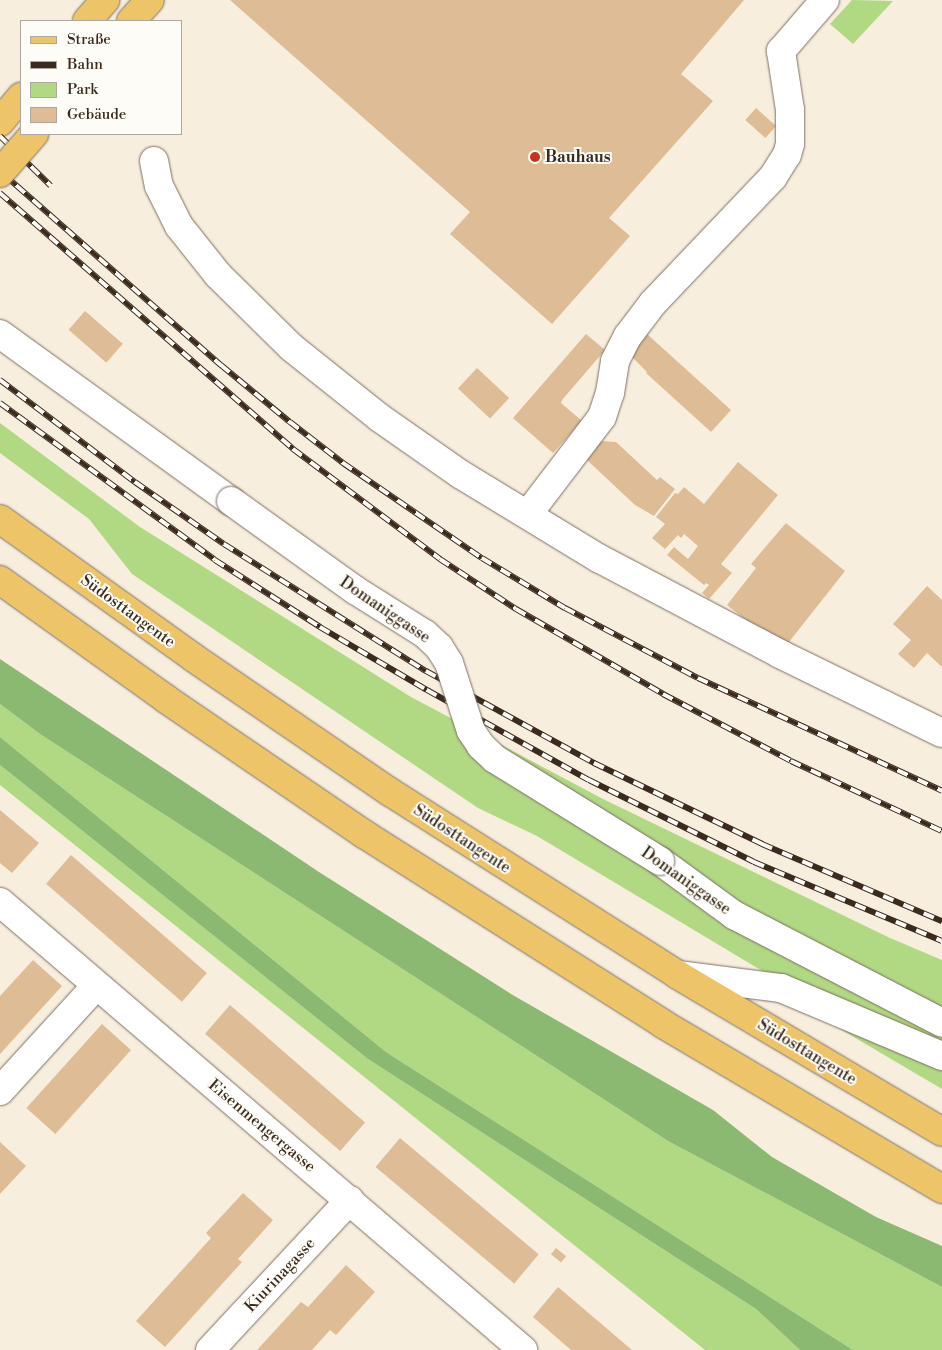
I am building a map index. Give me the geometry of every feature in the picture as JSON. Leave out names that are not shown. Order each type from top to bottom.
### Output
[{"type":"main road","points":[[88,20],[105,0]]},
{"type":"main road","points":[[133,20],[150,0]]},
{"type":"main road","points":[[0,122],[20,98]]},
{"type":"main road","points":[[0,173],[33,135]]},
{"type":"main road","name":"Südosttangente","points":[[0,519],[194,658],[390,792],[678,975],[942,1132]]},
{"type":"main road","points":[[0,580],[166,698],[389,850],[655,1019],[942,1189]]},
{"type":"street","points":[[528,514],[602,417],[610,393],[615,361],[628,336],[653,303],[773,176],[787,155],[790,144],[790,110],[782,51],[825,0]]},
{"type":"street","points":[[154,161],[159,186],[179,226],[218,275],[291,347],[380,418],[460,474],[600,559],[788,658],[942,733]]},
{"type":"street","name":"Domaniggasse","points":[[0,334],[355,590],[425,634],[438,647],[449,663],[471,731],[481,746],[496,759],[660,861],[734,914],[942,1023]]},
{"type":"street","name":"Eisenmengergasse","points":[[0,902],[523,1350]]},
{"type":"street","points":[[678,975],[781,988],[942,1056]]},
{"type":"street","points":[[0,1091],[96,986]]},
{"type":"street","name":"Kiurinagasse","points":[[210,1350],[350,1200]]},
{"type":"green space","points":[[852,0],[893,1],[853,44],[830,24]]},
{"type":"green space","points":[[0,423],[140,527],[411,697],[603,799],[890,938],[942,960],[942,1089],[835,1026],[794,990],[537,836],[478,808],[132,574],[89,519],[0,453]]},
{"type":"green space","points":[[0,659],[319,872],[511,994],[713,1110],[772,1157],[876,1217],[942,1246],[942,1287],[668,1141],[40,734],[0,704]]},
{"type":"green space","points":[[0,704],[40,734],[668,1141],[942,1287],[942,1350],[853,1350],[386,1052],[0,737]]},
{"type":"green space","points":[[0,737],[386,1052],[853,1350],[800,1350],[756,1309],[368,1059],[0,765]]},
{"type":"green space","points":[[0,765],[368,1059],[756,1309],[800,1350],[705,1350],[0,785]]},
{"type":"building","name":"Bauhaus","points":[[230,0],[744,0],[681,74],[713,101],[609,218],[630,236],[552,324],[450,234],[470,212]]},
{"type":"building","points":[[756,108],[776,126],[765,138],[745,120]]},
{"type":"building","points":[[85,311],[123,344],[106,363],[69,330]]},
{"type":"building","points":[[586,334],[605,350],[562,400],[561,403],[582,421],[553,453],[513,418]]},
{"type":"building","points":[[647,334],[731,410],[711,432],[646,373],[629,354]]},
{"type":"building","points":[[477,368],[509,398],[490,418],[458,388]]},
{"type":"building","points":[[601,441],[616,442],[657,480],[660,477],[675,489],[654,516],[635,505],[587,460]]},
{"type":"building","points":[[738,462],[778,495],[721,564],[732,573],[709,599],[702,593],[709,585],[706,583],[704,585],[667,555],[674,547],[688,559],[698,546],[684,534],[681,538],[678,535],[665,549],[652,538],[665,524],[656,517],[675,493],[678,494],[684,487],[704,504]]},
{"type":"building","points":[[786,523],[845,571],[785,647],[776,644],[727,605],[756,568],[751,564]]},
{"type":"building","points":[[927,586],[942,600],[942,667],[927,653],[914,668],[898,654],[911,640],[893,624]]},
{"type":"building","points":[[0,810],[39,843],[12,873],[0,863]]},
{"type":"building","points":[[71,855],[207,973],[182,1002],[46,884]]},
{"type":"building","points":[[33,960],[62,986],[0,1054],[0,996]]},
{"type":"building","points":[[230,1005],[365,1122],[340,1151],[205,1034]]},
{"type":"building","points":[[102,1024],[131,1050],[55,1134],[26,1108]]},
{"type":"building","points":[[400,1138],[539,1254],[514,1283],[376,1167]]},
{"type":"building","points":[[0,1142],[26,1166],[0,1194]]},
{"type":"building","points":[[243,1193],[273,1220],[238,1259],[242,1262],[165,1347],[136,1321],[211,1238],[206,1233]]},
{"type":"building","points":[[556,1248],[566,1256],[561,1262],[551,1254]]},
{"type":"building","points":[[346,1265],[375,1292],[336,1335],[330,1330],[312,1350],[257,1350],[301,1302],[308,1307]]},
{"type":"building","points":[[558,1287],[632,1350],[571,1350],[533,1317]]},
{"type":"railway","points":[[0,136],[51,186]]},
{"type":"railway","points":[[0,171],[221,365],[290,422],[343,463],[482,558],[565,608],[698,678],[942,791]]},
{"type":"railway","points":[[0,193],[293,449],[440,559],[516,609],[663,694],[791,761],[942,831]]},
{"type":"railway","points":[[0,380],[135,482],[224,544],[426,671],[594,763],[762,844],[942,921]]},
{"type":"railway","points":[[0,403],[215,560],[320,627],[427,690],[589,780],[754,862],[942,941]]},
{"type":"place","name":"Bauhaus","points":[[535,157]]}]
